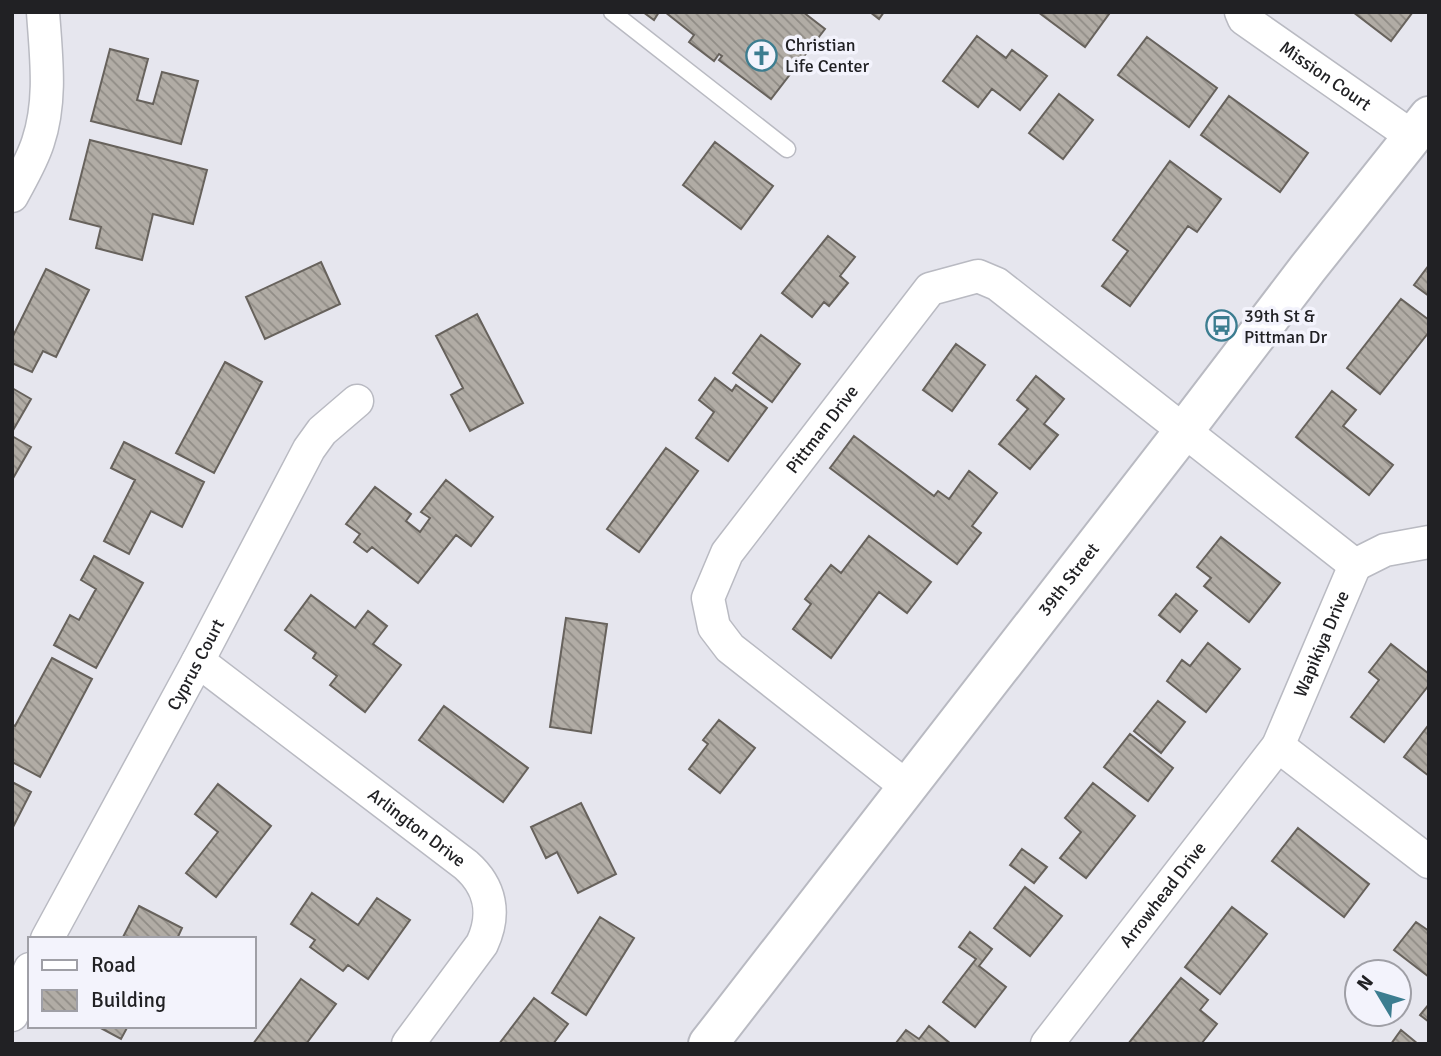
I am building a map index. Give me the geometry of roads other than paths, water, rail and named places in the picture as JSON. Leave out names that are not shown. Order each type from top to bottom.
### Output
[{"type":"main road","name":"39th Street","points":[[708,1044],[1308,268],[1421,127]]},
{"type":"street","points":[[12,197],[38,144],[45,113],[47,86],[43,12]]},
{"type":"street","name":"Mission Court","points":[[1241,12],[1244,19],[1421,127]]},
{"type":"street","name":"Pittman Drive","points":[[907,787],[730,648],[714,627],[708,598],[727,553],[930,289],[978,276],[997,284],[1183,432]]},
{"type":"street","name":"Cyprus Court","points":[[48,937],[309,449],[321,432],[357,401]]},
{"type":"street","points":[[1183,432],[1355,565],[1385,550],[1429,542]]},
{"type":"street","name":"Wapikiya Drive","points":[[1278,746],[1355,565]]},
{"type":"street","name":"Arlington Drive","points":[[198,661],[466,865],[483,885],[488,895],[491,915],[482,944],[408,1044]]},
{"type":"street","points":[[1278,746],[1429,862]]},
{"type":"street","name":"Arrowhead Drive","points":[[1047,1044],[1278,746]]},
{"type":"street","points":[[12,1016],[28,974]]},
{"type":"lane","points":[[612,12],[787,149]]},
{"type":"place","name":"Christian Life Center","points":[[762,55]]},
{"type":"place","name":"39th St & Pittman Dr","points":[[1221,326]]}]
